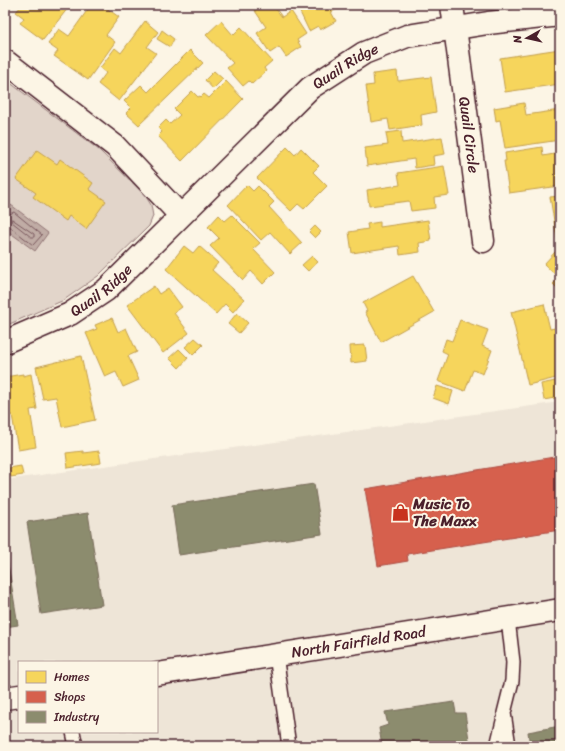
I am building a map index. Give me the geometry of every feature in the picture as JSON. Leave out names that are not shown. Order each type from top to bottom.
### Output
[{"type":"street","name":"Quail Circle","points":[[452,5],[483,241]]},
{"type":"street","name":"Quail Ridge","points":[[5,342],[70,314],[106,290],[180,215],[310,88],[364,53],[407,36],[455,28],[560,15]]},
{"type":"street","points":[[5,61],[115,146],[180,215]]},
{"type":"street","name":"North Fairfield Road","points":[[158,674],[560,610]]},
{"type":"street","points":[[5,698],[18,696]]},
{"type":"lane","points":[[497,746],[512,681],[513,662],[508,619]]},
{"type":"lane","points":[[276,655],[289,746]]},
{"type":"lane","points":[[504,713],[509,746]]},
{"type":"lane","points":[[73,733],[76,746]]},
{"type":"shaded area","points":[[5,79],[99,150],[145,195],[151,205],[153,216],[149,226],[98,276],[64,300],[5,326]]},
{"type":"shaded area","points":[[560,402],[560,746],[5,746],[5,480]]},
{"type":"water","points":[[11,205],[48,233],[35,251],[5,229],[5,214]]},
{"type":"building: Homes","points":[[22,5],[63,5],[68,8],[43,40],[20,23],[24,18],[16,12]]},
{"type":"building: Homes","points":[[91,5],[102,5],[119,17],[106,35],[115,42],[88,80],[54,56],[58,51],[48,44],[59,29],[69,36]]},
{"type":"building: Homes","points":[[251,5],[273,5],[282,17],[291,11],[306,34],[297,40],[301,47],[286,57],[279,47],[270,53],[257,33],[266,27]]},
{"type":"building: Homes","points":[[304,5],[340,5],[341,7],[331,12],[336,21],[320,30],[318,26],[309,31],[298,8]]},
{"type":"building: Homes","points":[[145,21],[158,32],[147,47],[156,53],[119,101],[98,84],[106,73],[100,68],[115,48],[121,53]]},
{"type":"building: Homes","points":[[221,21],[233,35],[241,27],[272,61],[264,68],[266,71],[252,84],[249,81],[243,86],[227,68],[233,63],[206,35]]},
{"type":"building: Homes","points":[[162,30],[174,39],[170,47],[157,39]]},
{"type":"building: Homes","points":[[560,49],[560,84],[505,92],[500,58]]},
{"type":"building: Homes","points":[[190,50],[203,63],[139,125],[126,113],[131,108],[124,101],[141,85],[148,92]]},
{"type":"building: Homes","points":[[214,71],[223,79],[213,89],[205,80]]},
{"type":"building: Homes","points":[[397,71],[398,81],[431,77],[436,112],[421,115],[422,125],[390,130],[388,119],[371,122],[366,86],[374,85],[373,74]]},
{"type":"building: Homes","points":[[226,81],[243,99],[182,161],[158,136],[162,132],[158,128],[166,120],[170,124],[180,115],[174,109],[192,91],[198,97],[201,97],[204,94],[209,98]]},
{"type":"building: Homes","points":[[524,103],[526,115],[560,110],[560,140],[505,148],[500,120],[496,121],[494,108]]},
{"type":"building: Homes","points":[[401,131],[402,143],[442,137],[445,154],[433,156],[434,165],[415,168],[414,159],[367,166],[365,148],[388,145],[386,133]]},
{"type":"building: Homes","points":[[287,147],[295,155],[301,148],[319,166],[313,172],[327,186],[304,209],[298,204],[291,211],[257,178]]},
{"type":"building: Homes","points":[[542,147],[543,156],[560,153],[560,186],[509,193],[504,161],[506,161],[505,153]]},
{"type":"building: Homes","points":[[37,150],[57,164],[60,159],[93,183],[89,189],[106,201],[86,229],[69,216],[66,221],[33,197],[36,193],[16,179]]},
{"type":"building: Homes","points":[[444,166],[449,195],[434,197],[435,208],[411,211],[409,201],[369,206],[367,190],[400,185],[398,173]]},
{"type":"building: Homes","points":[[247,185],[253,191],[258,186],[274,202],[269,207],[302,243],[290,254],[270,232],[261,240],[228,205]]},
{"type":"building: Homes","points":[[560,196],[560,238],[557,239],[550,197]]},
{"type":"building: Homes","points":[[219,215],[225,221],[232,215],[260,243],[253,249],[275,272],[263,284],[251,271],[243,280],[210,246],[219,238],[208,227]]},
{"type":"building: Homes","points":[[428,220],[431,241],[419,243],[420,252],[400,255],[399,246],[352,253],[349,232],[368,229],[367,224],[380,222],[380,227]]},
{"type":"building: Homes","points":[[315,226],[321,232],[315,238],[309,232]]},
{"type":"building: Homes","points":[[184,246],[193,253],[199,246],[218,263],[212,270],[244,299],[233,312],[225,304],[216,314],[166,269]]},
{"type":"building: Homes","points":[[556,251],[558,254],[560,252],[560,291],[553,284],[559,278],[544,264]]},
{"type":"building: Homes","points":[[312,256],[318,262],[308,271],[302,265]]},
{"type":"building: Homes","points":[[413,276],[434,312],[381,342],[365,312],[367,311],[363,303]]},
{"type":"building: Homes","points":[[154,286],[159,294],[168,288],[182,307],[174,313],[189,333],[163,353],[127,305]]},
{"type":"building: Homes","points":[[544,304],[550,329],[560,327],[560,353],[556,354],[560,377],[528,385],[511,312]]},
{"type":"building: Homes","points":[[237,313],[248,323],[239,333],[228,324]]},
{"type":"building: Homes","points":[[112,318],[118,332],[126,328],[137,352],[128,356],[139,380],[123,387],[116,372],[105,377],[86,333],[97,329],[95,325]]},
{"type":"building: Homes","points":[[460,320],[488,330],[482,346],[492,350],[483,374],[473,370],[465,391],[438,381],[448,354],[442,351],[446,339],[452,341]]},
{"type":"building: Homes","points":[[195,338],[203,345],[193,355],[185,347]]},
{"type":"building: Homes","points":[[365,345],[367,361],[351,363],[350,346]]},
{"type":"building: Homes","points":[[179,349],[188,358],[179,368],[169,358]]},
{"type":"building: Homes","points":[[81,356],[95,420],[62,427],[56,397],[43,399],[36,367]]},
{"type":"building: Homes","points":[[23,374],[23,376],[31,374],[37,409],[30,410],[36,447],[18,450],[12,415],[5,416],[5,377]]},
{"type":"building: Homes","points":[[560,380],[560,397],[544,400],[541,384]]},
{"type":"building: Homes","points":[[437,386],[453,391],[449,404],[433,398]]},
{"type":"building: Homes","points":[[83,451],[83,453],[99,451],[101,463],[68,468],[66,453]]},
{"type":"building: Homes","points":[[21,466],[23,475],[11,477],[9,468]]},
{"type":"building: Shops","points":[[560,456],[560,530],[407,554],[408,561],[378,566],[365,489]]},
{"type":"building: Industry","points":[[314,484],[322,534],[179,555],[172,505]]},
{"type":"building: Industry","points":[[88,513],[102,605],[41,614],[27,522]]},
{"type":"building: Industry","points":[[5,545],[18,625],[5,627]]},
{"type":"building: Industry","points":[[454,702],[456,713],[465,713],[470,746],[382,746],[379,728],[388,725],[385,712]]},
{"type":"building: Industry","points":[[560,726],[560,746],[530,746],[528,732]]},
{"type":"place","name":"Music To The Maxx","points":[[400,513]]}]
